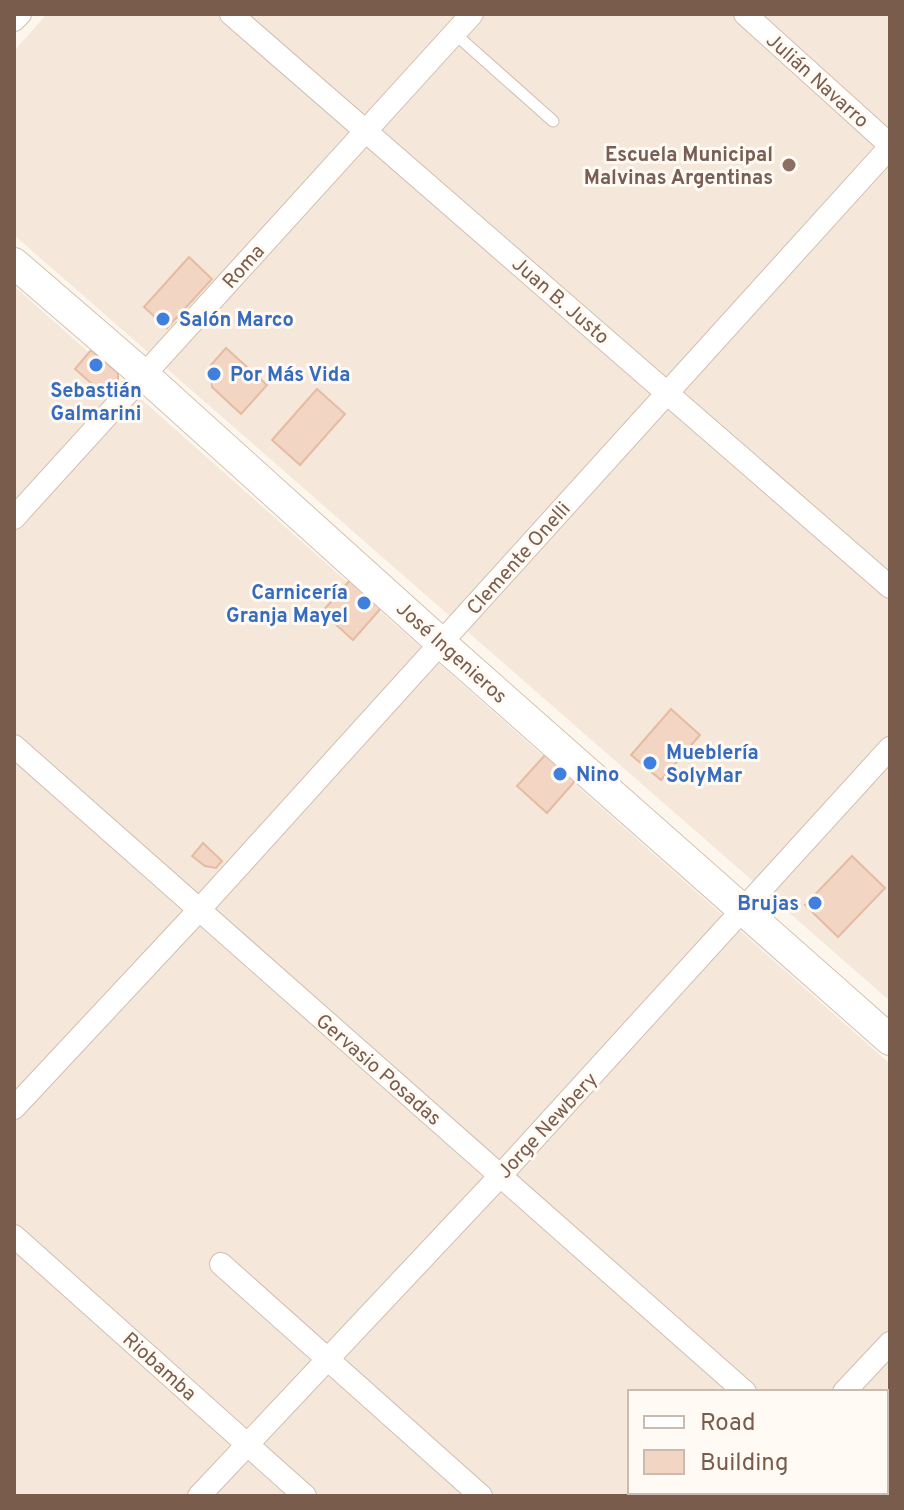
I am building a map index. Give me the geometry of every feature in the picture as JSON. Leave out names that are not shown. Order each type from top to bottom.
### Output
[{"type":"street","points":[[14,20],[20,14]]},
{"type":"street","name":"Juan B. Justo","points":[[231,14],[890,587]]},
{"type":"street","name":"Roma","points":[[14,518],[472,14]]},
{"type":"street","name":"Julián Navarro","points":[[745,14],[890,146]]},
{"type":"street","name":"Clemente Onelli","points":[[14,1108],[199,910],[890,146]]},
{"type":"street","name":"José Ingenieros","points":[[14,263],[144,375],[441,643],[890,1040]]},
{"type":"street","name":"Gervasio Posadas","points":[[14,746],[743,1390]]},
{"type":"street","name":"Jorge Newbery","points":[[199,1496],[500,1176],[890,748]]},
{"type":"street","name":"Riobamba","points":[[14,1236],[305,1496]]},
{"type":"street","points":[[221,1264],[481,1496]]},
{"type":"street","points":[[846,1390],[890,1343]]},
{"type":"lane","points":[[454,33],[553,121]]},
{"type":"shaded area","points":[[47,14],[890,14],[890,1001],[14,235],[14,51]]},
{"type":"shaded area","points":[[14,286],[890,1064],[890,1496],[14,1496]]},
{"type":"building","points":[[189,257],[212,279],[167,328],[144,307]]},
{"type":"building","points":[[226,348],[267,385],[241,414],[212,387],[210,366]]},
{"type":"building","points":[[91,350],[118,373],[118,385],[108,398],[75,369]]},
{"type":"building","points":[[317,389],[345,414],[300,465],[272,440]]},
{"type":"building","points":[[351,579],[382,607],[353,640],[322,612]]},
{"type":"building","points":[[671,709],[700,735],[661,780],[631,755]]},
{"type":"building","points":[[545,755],[575,781],[547,813],[517,786]]},
{"type":"building","points":[[203,843],[222,861],[216,868],[205,866],[192,856]]},
{"type":"building","points":[[852,856],[885,888],[838,937],[805,905]]},
{"type":"place","name":"Escuela Municipal Malvinas Argentinas","points":[[789,165]]},
{"type":"place","name":"Salón Marco","points":[[163,319]]},
{"type":"place","name":"Sebastián Galmarini","points":[[96,365]]},
{"type":"place","name":"Por Más Vida","points":[[214,374]]},
{"type":"place","name":"Carnicería Granja Mayel","points":[[364,603]]},
{"type":"place","name":"Mueblería SolyMar","points":[[650,763]]},
{"type":"place","name":"Nino","points":[[560,774]]},
{"type":"place","name":"Brujas","points":[[815,903]]}]
